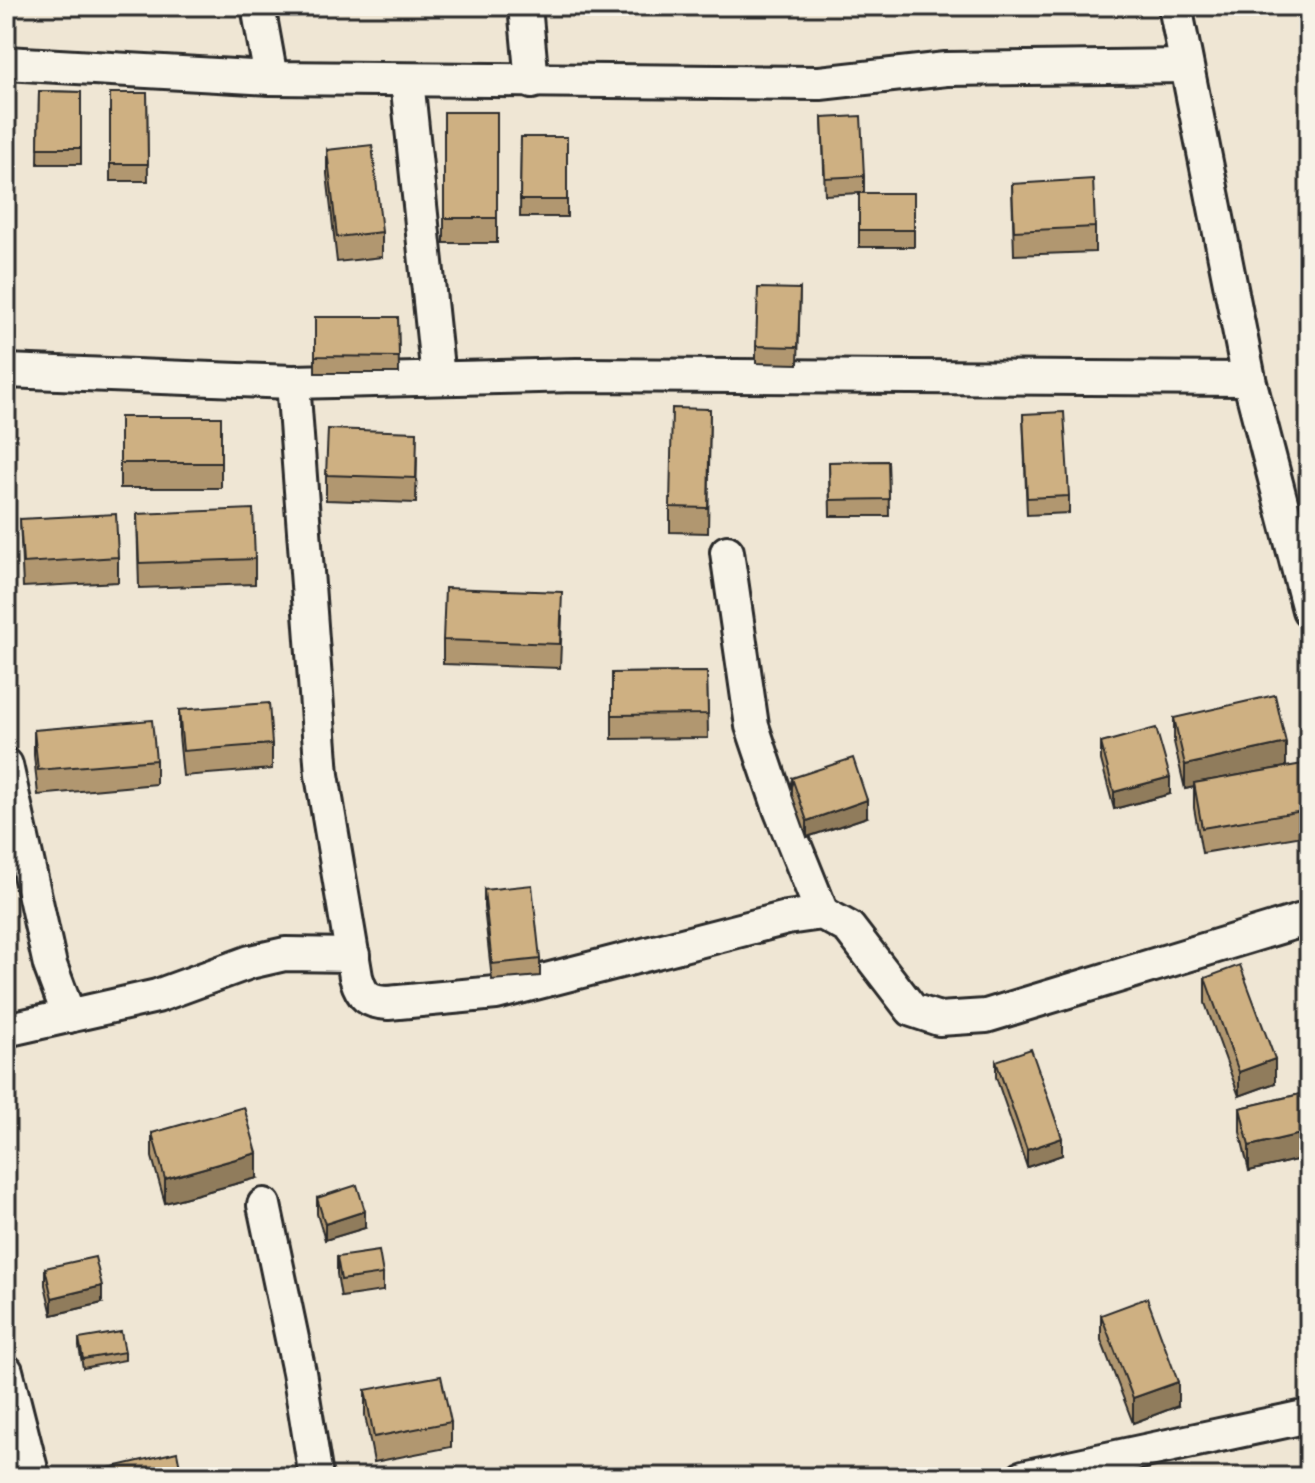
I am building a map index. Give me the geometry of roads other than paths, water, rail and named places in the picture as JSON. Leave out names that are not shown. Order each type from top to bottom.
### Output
[{"type":"street","points":[[258,6],[271,78]]},
{"type":"street","points":[[525,6],[532,82]]},
{"type":"street","points":[[1175,6],[1249,379],[1309,610]]},
{"type":"street","points":[[6,63],[271,78],[820,83],[946,69],[1186,66]]},
{"type":"street","points":[[407,80],[438,378]]},
{"type":"street","points":[[6,371],[293,382],[591,375],[1249,379]]},
{"type":"street","points":[[293,382],[322,775],[361,993],[372,1002],[496,993],[787,918],[822,913],[849,928],[912,1010],[939,1019],[986,1016],[1309,918]]},
{"type":"street","points":[[727,552],[752,726],[780,809],[822,913]]},
{"type":"street","points":[[6,765],[13,828],[50,965],[69,1016]]},
{"type":"street","points":[[6,1030],[157,996],[250,962],[285,954],[353,955]]},
{"type":"street","points":[[264,1205],[299,1372],[316,1477]]},
{"type":"street","points":[[6,1371],[33,1477]]},
{"type":"street","points":[[1023,1477],[1309,1416]]}]
